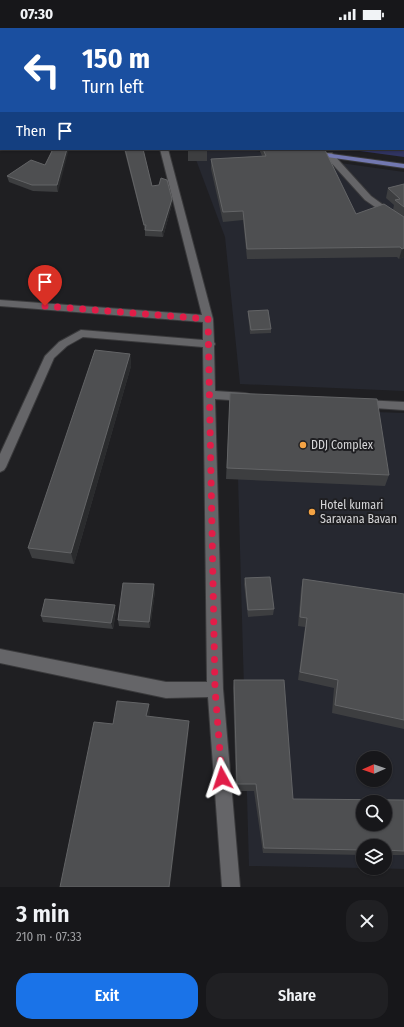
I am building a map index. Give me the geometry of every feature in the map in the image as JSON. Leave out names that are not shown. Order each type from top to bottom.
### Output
[{"type":"main road","points":[[306,152],[323,153],[404,166]]},
{"type":"street","points":[[164,150],[208,319],[210,344],[215,689],[231,887]]},
{"type":"street","points":[[323,153],[368,198],[404,224]]},
{"type":"street","points":[[0,303],[208,319]]},
{"type":"street","points":[[0,467],[50,356],[63,344],[81,333],[210,344]]},
{"type":"street","points":[[210,395],[257,398]]},
{"type":"street","points":[[350,403],[404,406]]},
{"type":"street","points":[[0,656],[166,690],[215,689]]},
{"type":"shaded area","points":[[192,150],[248,150],[404,172],[404,391],[240,384],[225,237]]},
{"type":"shaded area","points":[[404,150],[404,157],[360,151]]},
{"type":"shaded area","points":[[236,407],[404,413],[404,869],[392,869],[392,839],[356,839],[356,868],[249,866]]},
{"type":"building","points":[[52,150],[67,150],[57,185],[32,185],[7,176],[31,160],[45,165]]},
{"type":"building","points":[[125,150],[143,150],[152,186],[159,185],[161,178],[167,180],[172,199],[162,231],[145,230],[146,225],[144,225]]},
{"type":"building","points":[[263,150],[325,150],[356,214],[384,204],[404,217],[404,248],[247,249],[243,211],[223,212],[211,159],[266,156]]},
{"type":"building","points":[[404,184],[404,207],[395,200],[400,199],[388,188]]},
{"type":"building","points":[[268,310],[271,329],[251,330],[248,311]]},
{"type":"building","points":[[95,350],[130,354],[71,553],[28,548]]},
{"type":"building","name":"DDJ Complex","points":[[230,393],[377,399],[389,475],[227,468]]},
{"type":"building","points":[[270,577],[274,609],[248,610],[245,578]]},
{"type":"building","points":[[303,579],[404,594],[404,720],[335,705],[338,680],[300,672],[307,618],[300,617]]},
{"type":"building","points":[[123,583],[154,584],[149,622],[118,620]]},
{"type":"building","points":[[45,599],[115,605],[111,623],[41,616]]},
{"type":"building","points":[[234,680],[284,680],[293,799],[356,800],[356,831],[392,831],[392,800],[404,800],[404,851],[392,850],[392,839],[356,839],[356,850],[264,848],[256,784],[237,784]]},
{"type":"building","points":[[117,701],[149,704],[146,716],[189,721],[169,887],[60,887],[94,722],[113,724]]},
{"type":"place","name":"DDJ Complex","points":[[303,445]]},
{"type":"place","name":"Hotel kumari Saravana Bavan","points":[[312,512]]},
{"type":"route","points":[[45,306],[208,319],[210,344],[215,689],[222,778]]}]
